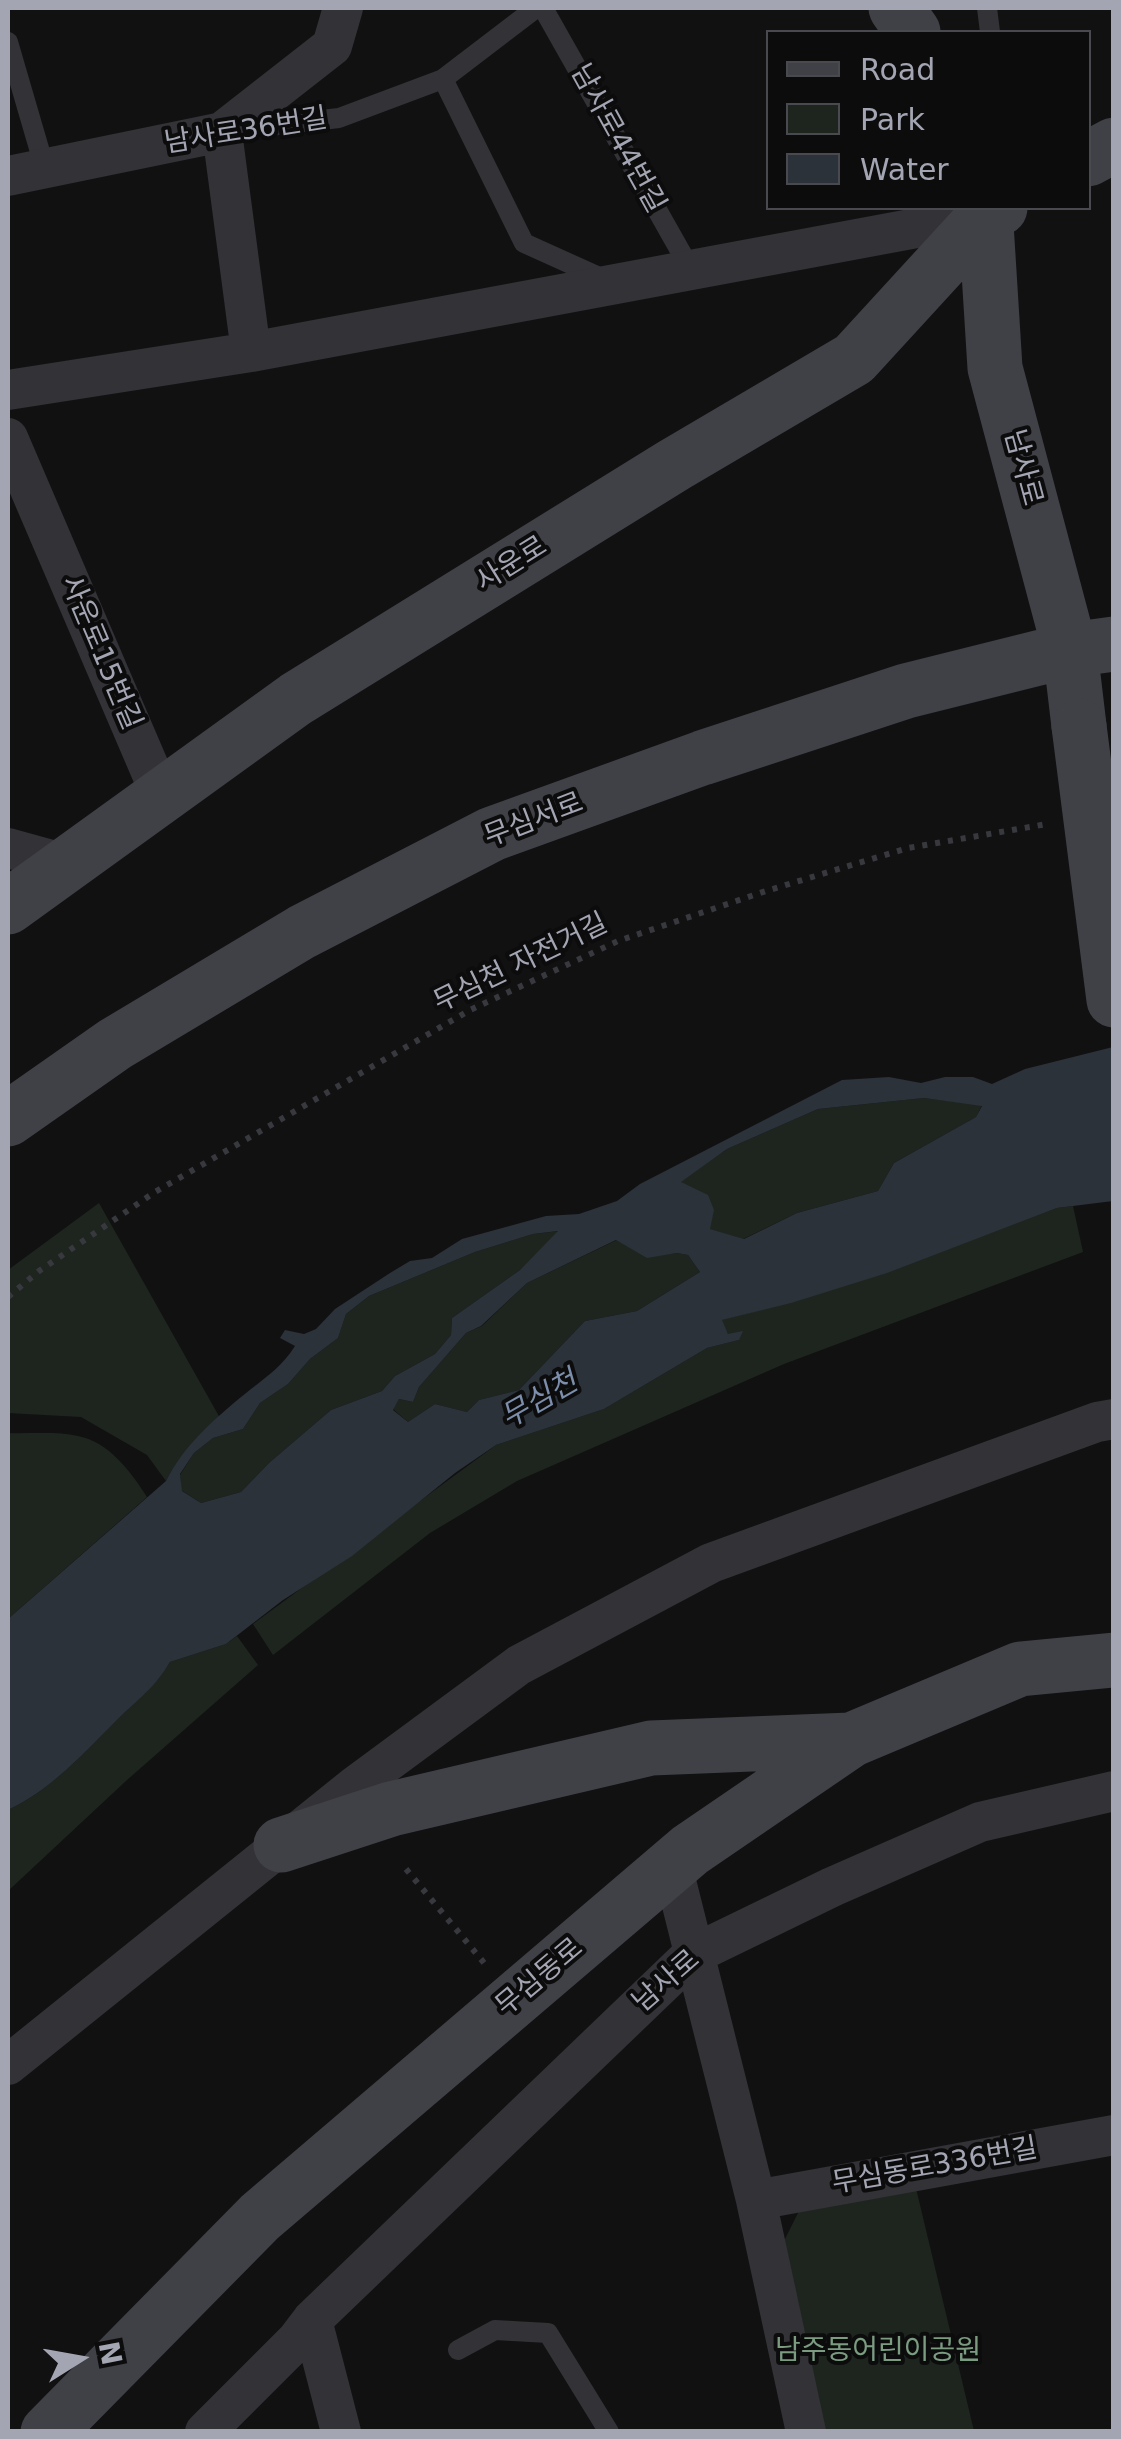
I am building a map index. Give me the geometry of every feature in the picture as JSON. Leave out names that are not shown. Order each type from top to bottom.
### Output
[{"type":"street","points":[[251,352],[222,132],[332,46],[343,8]]},
{"type":"street","points":[[896,8],[912,30]]},
{"type":"street","name":"남사로36번길","points":[[26,173],[222,132]]},
{"type":"street","points":[[1091,158],[1114,146]]},
{"type":"street","points":[[8,390],[251,352],[990,210]]},
{"type":"street","name":"남사로","points":[[990,210],[995,368],[1092,647],[1079,726],[1114,1000]]},
{"type":"street","name":"사운로","points":[[8,907],[296,699],[674,465],[854,359],[990,210]]},
{"type":"street","name":"사운로15번길","points":[[8,438],[24,515],[162,795]]},
{"type":"street","name":"무심서로","points":[[8,1120],[114,1044],[302,932],[492,834],[702,758],[906,691],[1092,647]]},
{"type":"street","points":[[8,848],[66,864]]},
{"type":"street","points":[[8,2065],[365,1778],[519,1665],[710,1563],[1114,1419]]},
{"type":"street","name":"무심동로","points":[[43,2430],[260,2217],[672,1865],[851,1740],[1020,1669],[1114,1660]]},
{"type":"street","points":[[281,1845],[391,1809],[650,1748],[851,1740]]},
{"type":"street","name":"남사로","points":[[205,2432],[312,2320],[692,1955],[832,1886],[980,1822],[1114,1791]]},
{"type":"street","points":[[672,1865],[756,2200],[806,2432]]},
{"type":"street","name":"무심동로336번길","points":[[756,2200],[1114,2135]]},
{"type":"street","points":[[312,2320],[342,2432]]},
{"type":"lane","name":"남사로36번길","points":[[222,132],[339,118],[443,78],[540,8]]},
{"type":"lane","name":"남사로44번길","points":[[540,8],[690,270]]},
{"type":"lane","name":"남사로36번길","points":[[8,42],[26,173]]},
{"type":"lane","points":[[443,78],[524,243],[614,284]]},
{"type":"lane","points":[[458,2350],[495,2330],[548,2333],[609,2432]]},
{"type":"path","name":"무심천 자전거길","points":[[8,1297],[39,1271],[171,1183],[470,1010],[618,941],[908,848],[1058,822]]},
{"type":"path","points":[[406,1869],[515,1999]]},
{"type":"green space","points":[[924,1098],[982,1105],[976,1117],[894,1163],[878,1191],[797,1213],[743,1239],[709,1229],[680,1182],[727,1149],[818,1109]]},
{"type":"green space","points":[[99,1203],[220,1418],[183,1455],[166,1481],[147,1455],[81,1417],[8,1413],[8,1270]]},
{"type":"green space","points":[[1073,1206],[1083,1252],[784,1364],[517,1481],[430,1533],[273,1655],[253,1624],[496,1445],[604,1409],[707,1348],[739,1340],[728,1334],[721,1320],[849,1283],[1057,1208]]},
{"type":"green space","points":[[560,1231],[520,1270],[452,1318],[451,1335],[435,1354],[395,1376],[382,1391],[331,1410],[241,1492],[201,1503],[181,1490],[180,1475],[194,1453],[213,1438],[243,1429],[260,1403],[288,1384],[310,1359],[338,1338],[346,1314],[369,1296],[475,1252],[533,1234]]},
{"type":"green space","points":[[617,1240],[647,1257],[688,1255],[700,1272],[637,1311],[585,1321],[519,1390],[479,1400],[467,1412],[435,1404],[408,1422],[393,1409],[399,1399],[413,1402],[419,1387],[466,1333],[482,1326],[527,1283]]},
{"type":"green space","points":[[8,1433],[89,1439],[118,1459],[147,1497],[8,1619]]},
{"type":"green space","points":[[237,1636],[258,1665],[8,1891],[8,1810],[66,1770],[145,1693],[170,1662],[226,1644]]},
{"type":"green space","name":"남주동어린이공원","points":[[915,2184],[974,2431],[820,2431],[778,2253],[800,2209]]},
{"type":"water","name":"무심천","points":[[1113,1047],[1113,1201],[1057,1208],[887,1273],[722,1320],[728,1334],[743,1331],[739,1340],[707,1348],[604,1409],[496,1445],[352,1556],[283,1600],[226,1644],[170,1662],[152,1687],[66,1770],[8,1810],[8,1619],[166,1481],[204,1430],[281,1364],[295,1346],[280,1338],[285,1330],[304,1334],[316,1329],[335,1309],[390,1273],[410,1261],[432,1258],[462,1239],[546,1216],[579,1214],[617,1201],[640,1184],[842,1080],[889,1077],[921,1083],[945,1077],[973,1077],[992,1084],[1025,1069]],"holes":[[[924,1098],[982,1106],[976,1117],[894,1163],[878,1191],[797,1213],[744,1239],[710,1229],[714,1210],[708,1195],[681,1182],[727,1149],[818,1109]],[[558,1231],[520,1270],[452,1318],[451,1335],[435,1354],[395,1376],[382,1391],[331,1410],[241,1492],[201,1503],[182,1491],[180,1474],[194,1453],[213,1438],[243,1429],[260,1403],[288,1384],[310,1359],[338,1338],[346,1314],[369,1296],[475,1252],[533,1234]],[[616,1240],[647,1258],[688,1255],[700,1272],[637,1311],[585,1321],[519,1390],[479,1400],[467,1412],[435,1404],[408,1422],[393,1410],[399,1399],[413,1402],[419,1387],[466,1333],[481,1326],[527,1283]]]}]
